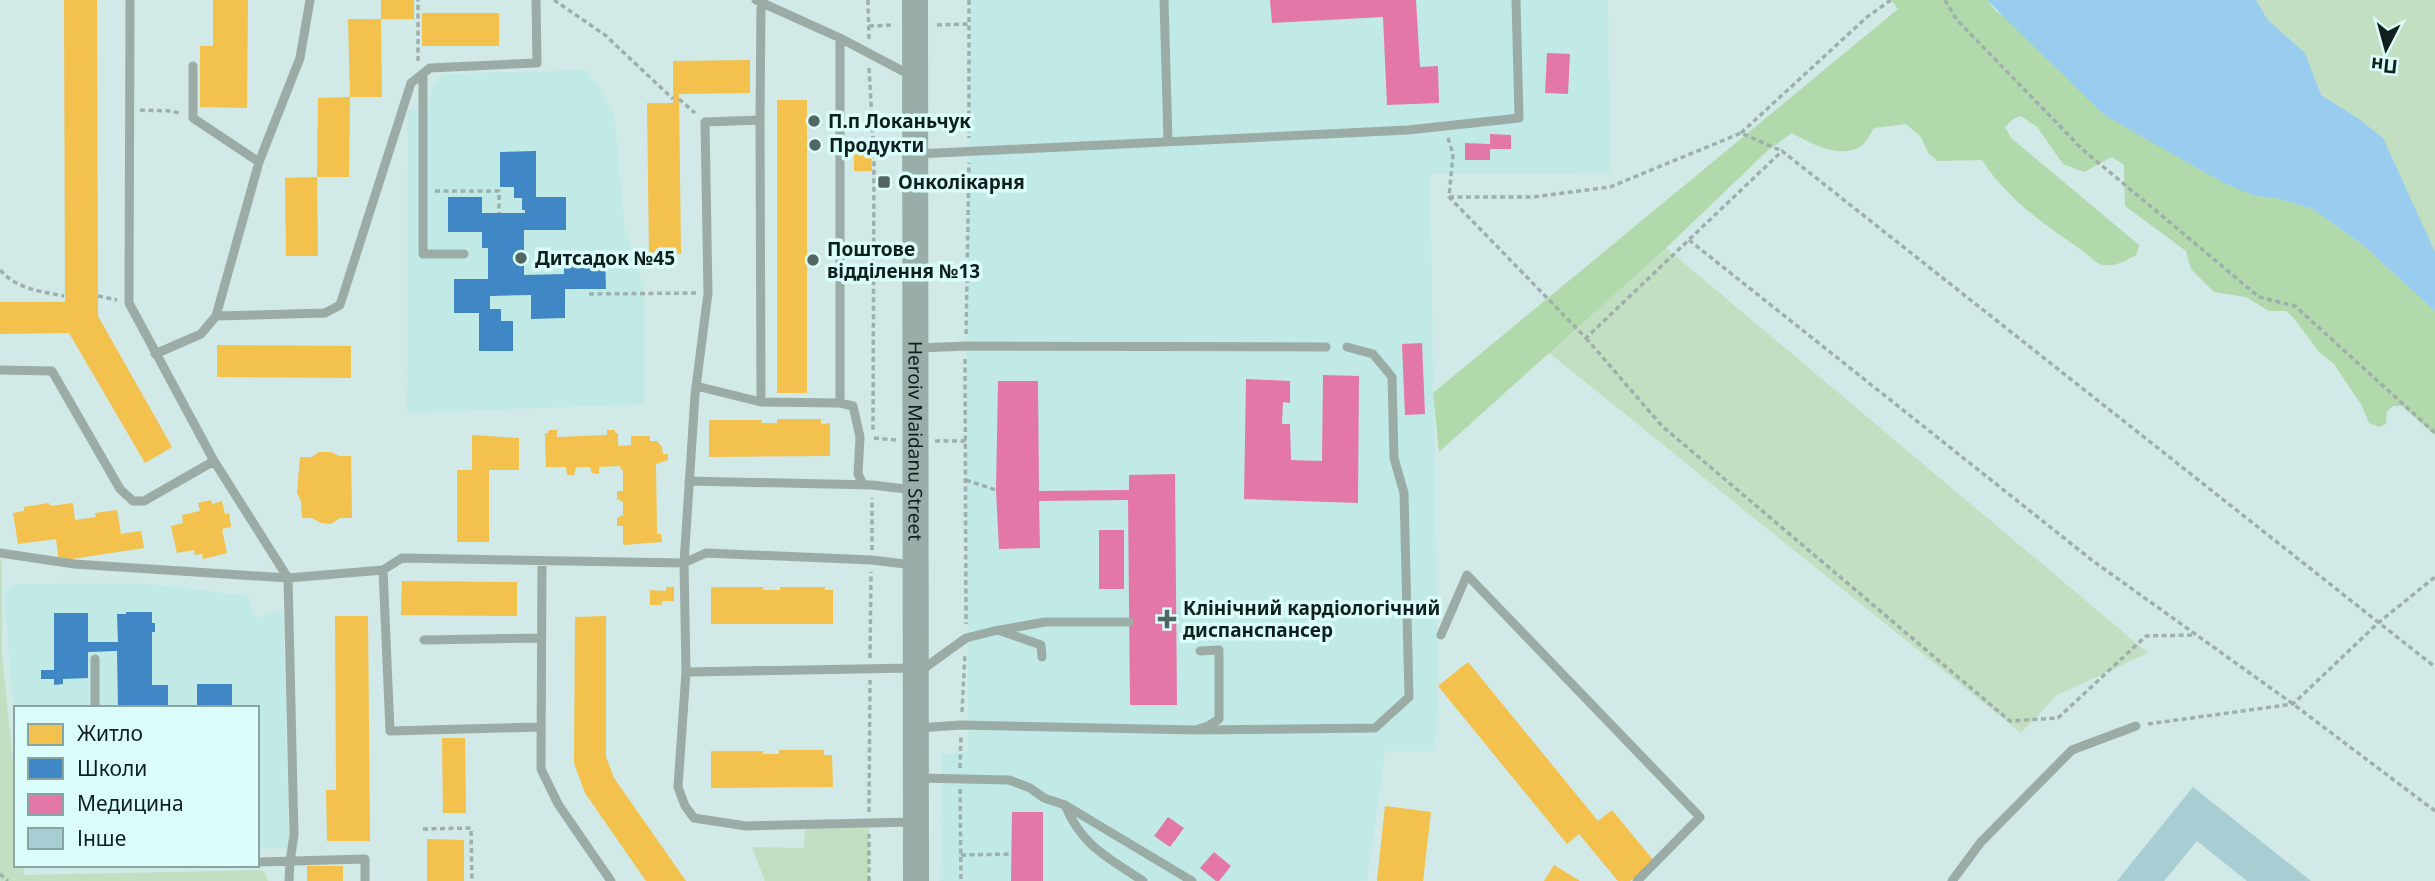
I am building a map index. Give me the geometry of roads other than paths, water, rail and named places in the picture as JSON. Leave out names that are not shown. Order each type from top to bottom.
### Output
[{"type":"main road","name":"Heroiv Maidanu Street","points":[[915,0],[916,881]]},
{"type":"lane","points":[[130,0],[129,303],[214,461],[288,578],[295,835],[289,881]]},
{"type":"lane","points":[[155,354],[201,334],[216,316],[258,162],[300,58],[310,0]]},
{"type":"lane","points":[[216,316],[325,313],[340,305],[411,83],[430,68],[537,63],[536,0]]},
{"type":"lane","points":[[1164,0],[1168,141]]},
{"type":"lane","points":[[915,154],[1445,126],[1520,118],[1516,0]]},
{"type":"lane","points":[[761,402],[759,2],[840,38],[915,77]]},
{"type":"lane","points":[[840,38],[840,403]]},
{"type":"lane","points":[[193,66],[193,118],[258,162]]},
{"type":"lane","points":[[423,74],[423,254],[464,254]]},
{"type":"lane","points":[[761,120],[705,122],[708,293],[696,386],[684,563],[686,672],[678,787],[685,806],[694,818],[746,826],[916,822]]},
{"type":"lane","points":[[914,348],[965,345],[1326,347]]},
{"type":"lane","points":[[916,728],[961,725],[1196,730],[1375,728],[1409,697],[1404,493],[1394,458],[1392,377],[1373,354],[1347,347]]},
{"type":"lane","points":[[0,370],[52,371],[120,489],[133,501],[144,501],[214,461]]},
{"type":"lane","points":[[696,386],[761,402],[853,405],[860,437],[858,474],[863,484]]},
{"type":"lane","points":[[689,481],[863,484],[915,490]]},
{"type":"lane","points":[[0,554],[62,563],[288,578],[383,570],[402,558],[684,563],[706,553],[872,560],[915,566]]},
{"type":"lane","points":[[542,561],[541,769],[558,804],[611,881]]},
{"type":"lane","points":[[383,570],[390,731],[541,727]]},
{"type":"lane","points":[[1441,635],[1467,575],[1700,817],[1637,881]]},
{"type":"lane","points":[[686,672],[915,672],[966,638],[998,630],[1045,622],[1129,622]]},
{"type":"lane","points":[[998,630],[1041,645],[1042,657]]},
{"type":"lane","points":[[424,640],[541,638]]},
{"type":"lane","points":[[1196,730],[1219,719],[1219,650],[1200,650]]},
{"type":"lane","points":[[95,659],[95,706]]},
{"type":"lane","points":[[1952,881],[1981,842],[2072,750],[2136,726]]},
{"type":"lane","points":[[916,778],[1009,780],[1030,788],[1044,798],[1065,805],[1192,881]]},
{"type":"lane","points":[[1065,805],[1073,824],[1087,842],[1143,881]]},
{"type":"lane","points":[[259,862],[365,859],[365,881]]},
{"type":"water","points":[[1987,0],[2256,0],[2268,20],[2305,53],[2321,95],[2383,138],[2435,252],[2435,311],[2363,245],[2313,209],[2276,198],[2255,196],[2222,182],[2104,115]]},
{"type":"place","name":"П.п Локаньчук","points":[[814,121]]},
{"type":"place","name":"Продукти","points":[[815,145]]},
{"type":"place","name":"Онколікарня","points":[[884,182]]},
{"type":"place","name":"Дитсадок №45","points":[[521,258]]},
{"type":"place","name":"Поштове відділення №13","points":[[813,260]]},
{"type":"place","name":"Клінічний кардіологічний диспанспансер","points":[[1167,619]]}]
